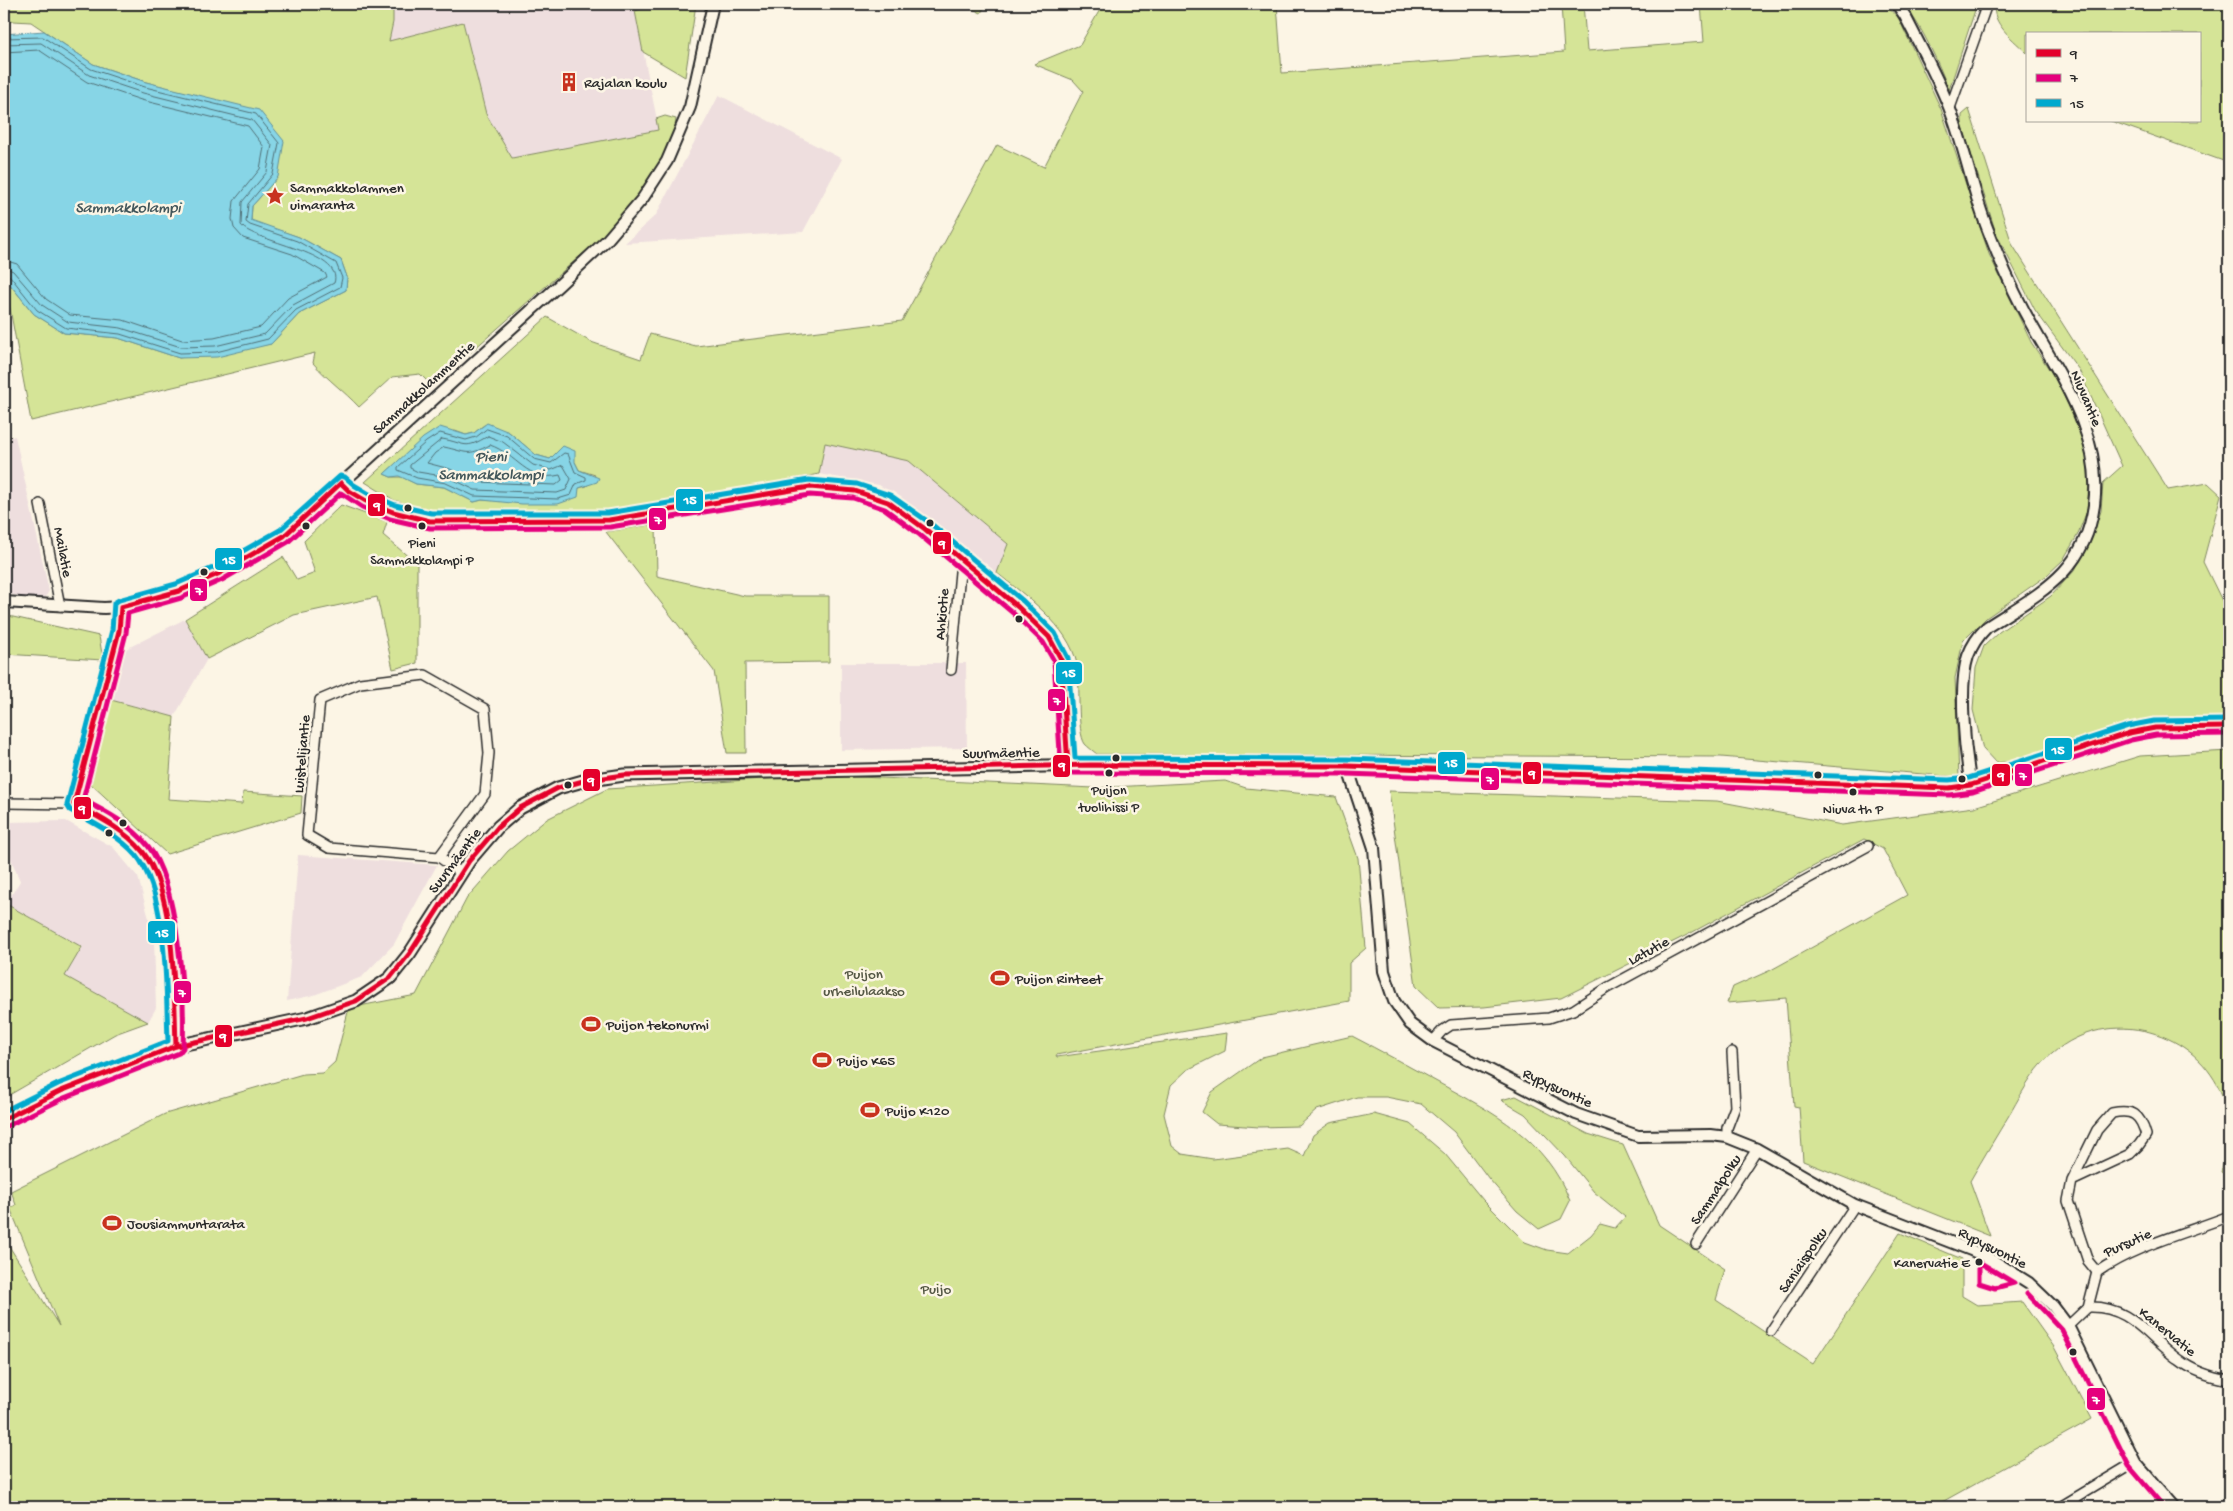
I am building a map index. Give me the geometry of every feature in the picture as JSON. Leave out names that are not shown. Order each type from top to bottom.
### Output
[{"type":"main road","name":"Suurmäentie","points":[[4,1119],[61,1090],[176,1046],[307,1018],[356,1001],[390,978],[410,953],[461,873],[498,827],[520,808],[558,788],[583,781],[624,776],[1068,766],[1347,766],[1949,788],[1971,784],[2138,731],[2155,728],[2229,728]]},
{"type":"street","name":"Sammakkolammentie","points":[[4,602],[104,608],[121,607],[179,591],[233,565],[284,536],[579,266],[620,226],[643,198],[667,161],[690,107],[713,4]]},
{"type":"street","name":"Niuvantie","points":[[1897,4],[1905,16],[1950,108],[1987,229],[2034,329],[2054,362],[2084,426],[2093,460],[2095,482],[2094,505],[2086,536],[2074,561],[2062,576],[1987,627],[1977,637],[1968,656],[1964,681],[1966,756],[1971,784]]},
{"type":"street","points":[[1950,108],[1987,4]]},
{"type":"street","points":[[341,483],[349,491],[366,501],[393,512],[430,521],[609,520],[810,488],[855,491],[888,502],[925,529],[1018,607],[1049,637],[1062,659],[1068,766]]},
{"type":"street","name":"Mailatie","points":[[40,504],[60,606]]},
{"type":"street","name":"Ahkiotie","points":[[950,670],[961,561]]},
{"type":"street","points":[[74,804],[119,631],[121,607]]},
{"type":"street","name":"Luistelijantie","points":[[424,675],[485,709],[489,753],[485,794],[440,857],[329,848],[307,835],[320,700],[360,683],[424,675]]},
{"type":"street","name":"Rypysuontie","points":[[1347,766],[1374,848],[1384,971],[1389,988],[1398,1007],[1410,1024],[1433,1041],[1576,1114],[1638,1136],[1712,1135],[1727,1137],[1757,1149],[1855,1205],[1971,1250],[1994,1261],[2029,1283],[2053,1306],[2068,1326],[2135,1462],[2174,1507]]},
{"type":"street","points":[[4,803],[74,804],[113,824],[134,843],[150,862],[159,883],[169,925],[176,1046]]},
{"type":"street","name":"Latutie","points":[[1433,1041],[1442,1030],[1451,1025],[1549,1018],[1573,1010],[1607,988],[1868,846]]},
{"type":"street","points":[[440,857],[461,873]]},
{"type":"street","points":[[1727,1137],[1727,1128],[1735,1107],[1732,1052]]},
{"type":"street","points":[[2072,1181],[2130,1154],[2139,1146],[2146,1134],[2142,1120],[2133,1113],[2112,1113],[2097,1130],[2072,1181],[2068,1201],[2088,1261],[2097,1272]]},
{"type":"street","name":"Sammalpolku","points":[[1696,1244],[1757,1149]]},
{"type":"street","name":"Saniaispolku","points":[[1771,1331],[1855,1205]]},
{"type":"street","name":"Pursutie","points":[[2088,1307],[2097,1272],[2126,1255],[2229,1216]]},
{"type":"street","name":"Kanervatie","points":[[2088,1307],[2101,1306],[2125,1314],[2180,1362],[2196,1370],[2229,1380]]},
{"type":"street","points":[[2068,1326],[2088,1307]]},
{"type":"street","points":[[2060,1507],[2135,1462]]},
{"type":"shaded area","points":[[393,4],[656,4],[635,11],[659,130],[512,158],[486,114],[463,22],[389,41],[393,22]]},
{"type":"shaded area","points":[[719,95],[842,159],[803,232],[625,243],[656,215]]},
{"type":"shaded area","points":[[15,436],[49,591],[43,601],[4,593],[4,439]]},
{"type":"shaded area","points":[[825,443],[909,461],[1008,544],[997,573],[932,519],[879,485],[819,474]]},
{"type":"shaded area","points":[[185,619],[207,659],[174,717],[111,700],[124,650]]},
{"type":"shaded area","points":[[841,663],[966,663],[967,748],[841,750]]},
{"type":"shaded area","points":[[66,821],[113,847],[138,877],[154,938],[156,1008],[148,1022],[65,976],[82,947],[6,904],[20,881],[4,842],[4,822]]},
{"type":"shaded area","points":[[298,855],[437,865],[394,944],[362,977],[314,995],[287,1001]]},
{"type":"green space","points":[[4,4],[393,4],[393,22],[389,41],[463,22],[486,114],[512,158],[658,130],[656,119],[665,116],[676,119],[674,132],[651,176],[612,228],[432,386],[420,374],[392,377],[359,407],[313,363],[315,353],[31,421],[4,277],[34,314],[64,333],[118,338],[179,358],[271,344],[299,314],[346,290],[347,277],[341,260],[299,237],[251,221],[252,206],[278,177],[199,96],[146,82],[93,64],[31,22],[13,21],[4,23]]},
{"type":"green space","points":[[656,4],[696,4],[685,77],[643,52],[635,11]]},
{"type":"green space","points":[[969,4],[986,4],[981,13],[967,6]]},
{"type":"green space","points":[[1100,4],[1277,4],[1282,73],[1564,52],[1561,4],[1583,4],[1587,51],[1704,42],[1701,4],[1884,4],[1898,17],[1941,109],[1989,254],[2031,342],[2055,378],[2074,417],[2086,450],[2089,481],[2087,511],[2077,536],[2063,560],[2046,576],[1986,618],[1963,641],[1955,678],[1959,777],[1721,757],[1097,754],[1085,744],[1082,738],[1077,664],[1065,637],[1045,613],[997,573],[1008,544],[909,461],[825,443],[819,474],[600,516],[454,518],[394,500],[365,482],[547,317],[591,342],[641,359],[650,334],[696,346],[902,321],[997,145],[1044,167],[1083,91],[1073,80],[1034,64],[1080,45],[1102,6]],"holes":[[[484,425],[509,432],[536,455],[550,459],[556,454],[575,462],[579,470],[595,475],[587,486],[579,488],[577,491],[538,503],[482,500],[474,502],[444,487],[416,484],[402,477],[391,477],[384,474],[430,434],[455,431],[466,435],[474,433]]]},
{"type":"green space","points":[[1904,4],[1977,4],[1949,90],[1935,56]]},
{"type":"green space","points":[[1995,4],[2229,4],[2229,163],[2114,122],[2200,122],[2200,32],[2026,32],[2026,52],[2000,25],[1994,11]]},
{"type":"green space","points":[[1969,109],[2012,244],[2168,490],[2208,483],[2221,495],[2203,562],[2229,615],[2229,718],[2211,717],[2132,723],[2066,748],[2018,760],[1996,763],[1983,749],[1973,710],[1976,668],[1984,646],[1999,632],[2051,596],[2075,570],[2092,537],[2101,511],[2103,483],[2122,466],[2079,370],[2035,310],[1996,233],[1962,125],[1962,115]]},
{"type":"green space","points":[[341,505],[387,522],[383,535],[417,564],[417,663],[393,669],[377,597],[294,615],[207,659],[185,619],[283,557],[297,580],[315,573],[304,541]]},
{"type":"green space","points":[[656,524],[657,576],[745,596],[829,596],[829,662],[745,663],[746,753],[727,753],[714,671],[606,532]]},
{"type":"green space","points":[[4,615],[99,636],[103,660],[4,654]]},
{"type":"green space","points":[[111,700],[174,717],[168,799],[242,804],[243,792],[302,796],[301,813],[167,854],[91,784]]},
{"type":"green space","points":[[2229,751],[2229,1176],[2221,1172],[2228,1138],[2227,1113],[2214,1080],[2199,1060],[2179,1044],[2156,1034],[2131,1029],[2106,1029],[2081,1036],[2050,1055],[2031,1078],[1970,1181],[1990,1236],[1803,1161],[1799,1107],[1794,1106],[1786,998],[1727,1003],[1733,987],[1771,970],[1907,895],[1883,849],[1864,839],[1691,933],[1561,998],[1484,1007],[1439,1008],[1416,986],[1389,791],[1717,801],[1842,825],[1974,807],[2140,756]]},
{"type":"green space","points":[[838,776],[1094,788],[1225,781],[1246,788],[1336,797],[1358,858],[1366,948],[1349,963],[1349,1001],[1056,1055],[1057,1057],[1227,1033],[1225,1051],[1187,1070],[1171,1085],[1164,1114],[1172,1146],[1182,1154],[1213,1159],[1288,1149],[1304,1156],[1313,1135],[1330,1123],[1374,1114],[1410,1124],[1445,1154],[1483,1200],[1525,1242],[1547,1250],[1568,1253],[1591,1235],[1600,1224],[1615,1228],[1625,1217],[1594,1192],[1565,1156],[1525,1114],[1501,1100],[1516,1096],[1588,1134],[1623,1145],[1659,1225],[1725,1269],[1716,1300],[1813,1364],[1900,1233],[1962,1259],[1962,1296],[1977,1305],[2022,1302],[2054,1347],[2092,1419],[1933,1507],[4,1507],[4,1238],[59,1326],[10,1208],[16,1205],[11,1191],[165,1114],[303,1074],[323,1073],[335,1062],[349,1008],[416,995],[467,898],[508,851],[547,819],[607,789]]},
{"type":"green space","points":[[6,904],[82,947],[65,976],[148,1022],[115,1034],[4,1098],[4,909]]},
{"type":"green space","points":[[1352,1036],[1479,1105],[1533,1144],[1560,1179],[1570,1201],[1561,1219],[1539,1229],[1517,1211],[1489,1179],[1454,1132],[1421,1104],[1386,1097],[1357,1097],[1317,1110],[1299,1126],[1259,1127],[1217,1124],[1202,1112],[1212,1092],[1262,1057]]},
{"type":"water","name":"Sammakkolampi","points":[[44,31],[93,64],[146,82],[259,110],[284,141],[278,177],[252,206],[251,220],[299,237],[341,260],[347,277],[346,290],[299,314],[271,344],[217,357],[179,358],[118,338],[64,333],[34,314],[4,277],[4,34]]},
{"type":"water","name":"Pieni Sammakkolampi","points":[[487,423],[509,432],[536,455],[550,459],[563,446],[575,451],[575,462],[579,470],[599,478],[597,482],[579,488],[578,497],[558,504],[522,504],[482,500],[474,502],[444,487],[416,484],[399,476],[391,477],[384,474],[423,438],[440,427],[466,435],[474,433]]},
{"type":"transit line","name":"15","points":[[4,1111],[58,1084],[168,1041],[165,971],[160,918],[146,872],[136,855],[121,841],[70,810],[67,805],[112,630],[114,603],[176,584],[215,567],[280,530],[340,476],[345,477],[369,494],[395,505],[431,513],[608,513],[809,480],[857,484],[890,495],[930,523],[1023,601],[1055,633],[1068,658],[1075,758],[1347,759],[1949,780],[1969,778],[2128,726],[2154,721],[2229,720]]},
{"type":"transit line","name":"9","points":[[176,1046],[171,945],[162,893],[154,870],[143,852],[128,837],[74,804],[119,631],[121,607],[179,591],[218,574],[284,536],[341,483],[349,491],[366,501],[393,512],[430,521],[609,520],[810,487],[855,491],[888,502],[925,529],[1018,607],[1049,637],[1061,659],[1068,766]]},
{"type":"transit line","name":"7","points":[[7,1126],[64,1098],[179,1053],[183,1048],[183,1001],[178,943],[167,887],[158,864],[148,846],[126,825],[83,800],[126,633],[128,613],[181,598],[222,580],[288,542],[341,493],[362,507],[390,519],[430,528],[610,527],[810,495],[853,498],[885,509],[920,535],[1013,613],[1043,642],[1054,661],[1061,767],[1067,773],[1347,774],[1949,795],[1973,792],[2131,740],[2156,735],[2229,734]]},
{"type":"transit line","name":"9","points":[[4,1119],[61,1091],[176,1046],[307,1018],[356,1001],[390,978],[410,953],[469,861],[498,827],[520,808],[558,788],[583,781],[624,775],[1091,765],[1347,766],[1949,788],[1971,785],[2129,733],[2155,728],[2229,727]]},
{"type":"transit line","name":"7","points":[[1979,1262],[2014,1283],[1995,1288],[1979,1283],[1979,1262]]},
{"type":"transit line","name":"7","points":[[2027,1293],[2062,1330],[2129,1466],[2164,1507]]},
{"type":"place","name":"Rajalan koulu","points":[[569,82]]},
{"type":"place","name":"Sammakkolammen uimaranta","points":[[275,196]]},
{"type":"place","name":"Pieni Sammakkolampi P","points":[[422,526]]},
{"type":"place","name":"Puijon tuolihissi P","points":[[1109,773]]},
{"type":"place","name":"Niuva th P","points":[[1853,792]]},
{"type":"place","name":"Puijon Rinteet","points":[[1000,978]]},
{"type":"place","name":"Puijon tekonurmi","points":[[591,1024]]},
{"type":"place","name":"Puijo K65","points":[[822,1060]]},
{"type":"place","name":"Puijo K120","points":[[870,1110]]},
{"type":"place","name":"Jousiammuntarata","points":[[112,1223]]},
{"type":"place","name":"Kanervatie E","points":[[1979,1262]]},
{"type":"park label","name":"Puijon urheilulaakso","points":[[864,982]]},
{"type":"park label","name":"Puijo","points":[[936,1288]]}]
